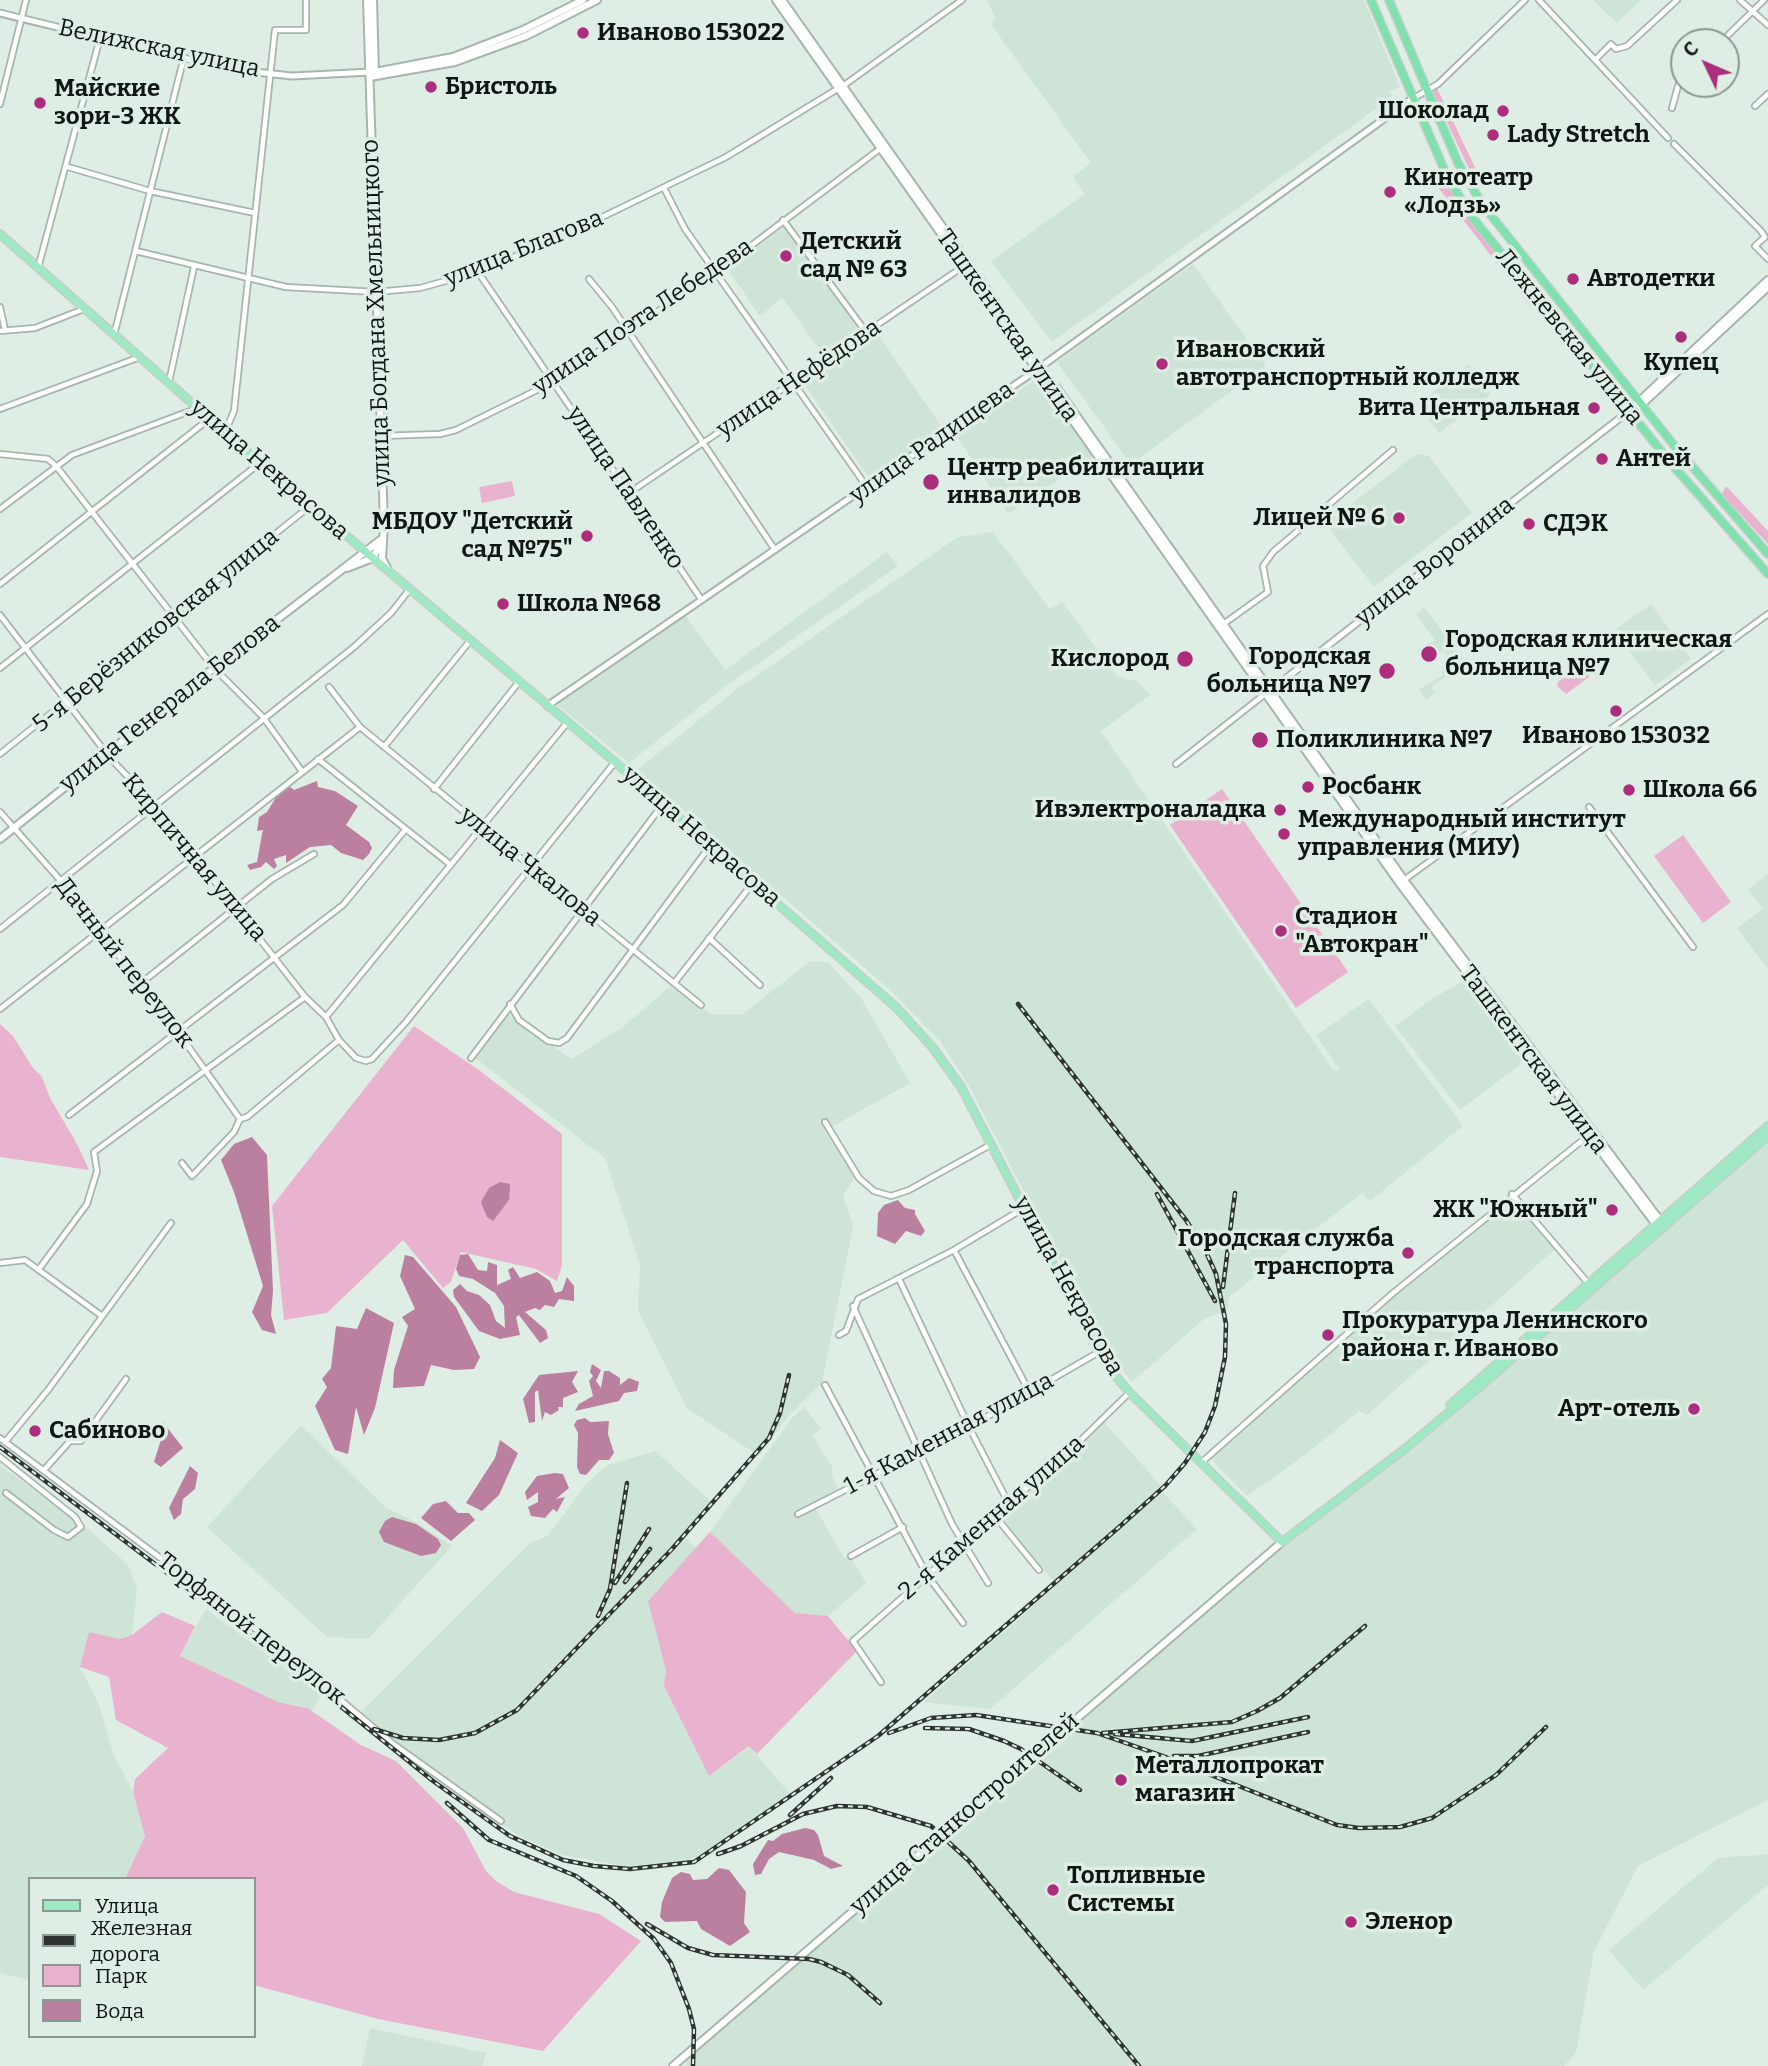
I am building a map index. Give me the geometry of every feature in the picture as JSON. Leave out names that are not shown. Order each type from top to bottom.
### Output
[{"type":"highway","name":"Лежневская улица","points":[[1371,0],[1447,176],[1471,216],[1629,411],[1768,574]]},
{"type":"highway","name":"Лежневская улица","points":[[1389,0],[1458,163],[1482,204],[1641,402],[1768,554]]},
{"type":"main road","name":"улица Богдана Хмельницкого","points":[[367,0],[372,87],[382,558],[388,572]]},
{"type":"main road","name":"улица Богдана Хмельницкого","points":[[370,74],[373,0]]},
{"type":"main road","name":"Велижская улица","points":[[370,74],[453,57],[523,30],[583,0]]},
{"type":"main road","name":"Велижская улица","points":[[370,74],[455,62],[492,50],[558,22],[597,0]]},
{"type":"main road","name":"Ташкентская улица","points":[[776,0],[841,87]]},
{"type":"main road","name":"Ташкентская улица","points":[[782,0],[1402,882],[1659,1224]]},
{"type":"main road","name":"улица Некрасова","points":[[0,234],[209,419],[518,683],[615,762],[897,1008],[933,1048],[961,1087],[1099,1352],[1130,1393],[1280,1540]]},
{"type":"main road","points":[[1641,402],[1768,280]]},
{"type":"main road","points":[[1629,411],[1768,286]]},
{"type":"main road","name":"улица Богдана Хмельницкого","points":[[373,558],[383,538]]},
{"type":"main road","points":[[365,551],[383,538]]},
{"type":"main road","name":"улица Генерала Белова","points":[[0,839],[365,551]]},
{"type":"main road","name":"улица Генерала Белова","points":[[341,570],[373,558]]},
{"type":"main road","name":"улица Станкостроителей","points":[[1280,1540],[1406,1448],[1490,1378],[1768,1126]]},
{"type":"main road","name":"улица Станкостроителей","points":[[673,2066],[1280,1540],[1403,1444],[1588,1283],[1768,1136]]},
{"type":"street","points":[[0,104],[26,0]]},
{"type":"street","points":[[225,432],[234,411],[275,30],[306,30],[306,0]]},
{"type":"street","name":"улица Благова","points":[[136,251],[286,287],[376,292],[411,290],[478,272],[561,237],[764,136],[841,87],[962,0]]},
{"type":"street","points":[[1413,98],[1428,92],[1525,0]]},
{"type":"street","points":[[1539,0],[1668,138]]},
{"type":"street","points":[[1595,60],[1611,44],[1616,49],[1627,46],[1677,0]]},
{"type":"street","points":[[1740,0],[1768,25]]},
{"type":"street","points":[[1735,28],[1765,0]]},
{"type":"street","name":"Велижская улица","points":[[0,13],[228,69],[272,74],[370,74]]},
{"type":"street","points":[[38,268],[68,167],[100,38]]},
{"type":"street","points":[[114,335],[184,57]]},
{"type":"street","points":[[1755,106],[1768,94]]},
{"type":"street","name":"улица Радищева","points":[[547,706],[1040,368],[1413,98]]},
{"type":"street","points":[[1672,108],[1675,98]]},
{"type":"street","points":[[1674,144],[1761,231],[1765,237],[1755,246],[1768,259]]},
{"type":"street","name":"улица Поэта Лебедева","points":[[380,436],[440,434],[456,430],[553,382],[716,272],[883,147]]},
{"type":"street","points":[[68,167],[150,191],[255,213]]},
{"type":"street","points":[[664,188],[685,229],[867,487]]},
{"type":"street","points":[[783,220],[866,332]]},
{"type":"street","name":"улица Нефёдова","points":[[629,493],[967,264]]},
{"type":"street","points":[[169,383],[194,267]]},
{"type":"street","name":"улица Павленко","points":[[478,272],[701,600]]},
{"type":"street","points":[[589,279],[612,307],[775,550]]},
{"type":"street","points":[[0,307],[3,330],[43,325],[84,309]]},
{"type":"street","points":[[0,409],[140,357]]},
{"type":"street","points":[[0,509],[72,455],[198,408]]},
{"type":"street","name":"улица Воронина","points":[[1175,764],[1629,411]]},
{"type":"street","points":[[0,584],[209,419]]},
{"type":"street","points":[[1220,626],[1268,592],[1263,566],[1273,552],[1393,450]]},
{"type":"street","points":[[0,454],[47,459],[56,466],[214,668],[263,717],[301,770]]},
{"type":"street","points":[[0,668],[260,463]]},
{"type":"street","name":"5-я Берёзниковская улица","points":[[0,754],[310,506]]},
{"type":"street","points":[[0,929],[354,647],[391,613],[409,590]]},
{"type":"street","points":[[1402,882],[1768,614]]},
{"type":"street","name":"Кирпичная улица","points":[[0,615],[107,753],[155,805],[195,858],[237,906],[305,997],[326,1017],[338,1040],[356,1058],[366,1061],[372,1059],[530,867]]},
{"type":"street","points":[[384,747],[470,642]]},
{"type":"street","points":[[434,789],[518,683]]},
{"type":"street","name":"улица Чкалова","points":[[329,687],[360,727],[701,1005]]},
{"type":"street","points":[[326,1017],[567,723]]},
{"type":"street","points":[[0,1009],[195,858],[301,770],[360,727]]},
{"type":"street","points":[[318,759],[451,865]]},
{"type":"street","points":[[530,867],[615,762]]},
{"type":"street","points":[[471,1058],[663,804]]},
{"type":"street","points":[[1589,807],[1693,947]]},
{"type":"street","name":"Дачный переулок","points":[[0,812],[61,881],[206,1069],[240,1119]]},
{"type":"street","points":[[69,1115],[343,905],[405,830]]},
{"type":"street","points":[[510,1004],[519,1020],[548,1041],[559,1043],[567,1038],[710,845]]},
{"type":"street","points":[[140,984],[272,879],[314,854]]},
{"type":"street","points":[[675,982],[753,883]]},
{"type":"street","points":[[709,938],[760,985]]},
{"type":"street","points":[[39,1269],[87,1204],[97,1171],[93,1154],[305,997]]},
{"type":"street","points":[[182,1163],[192,1176],[234,1132],[240,1119],[247,1117],[338,1040]]},
{"type":"street","points":[[825,1122],[859,1178],[873,1191],[891,1196],[909,1190],[990,1144]]},
{"type":"street","points":[[1202,1462],[1298,1375],[1512,1194],[1591,1133]]},
{"type":"street","points":[[1512,1194],[1588,1283]]},
{"type":"street","points":[[839,1335],[846,1331],[853,1306],[858,1299],[954,1250],[1024,1208]]},
{"type":"street","points":[[2,1440],[48,1390],[170,1223]]},
{"type":"street","points":[[954,1250],[1030,1393]]},
{"type":"street","points":[[0,1264],[25,1260],[102,1316]]},
{"type":"street","points":[[899,1279],[968,1427],[1009,1504]]},
{"type":"street","points":[[853,1306],[962,1545],[988,1583]]},
{"type":"street","name":"1-я Каменная улица","points":[[798,1514],[968,1427],[1099,1352]]},
{"type":"street","points":[[44,1470],[70,1441],[81,1441],[126,1379]]},
{"type":"street","points":[[825,1385],[876,1475],[927,1575],[963,1623]]},
{"type":"street","name":"2-я Каменная улица","points":[[881,1682],[853,1641],[1130,1393]]},
{"type":"street","name":"Торфяной переулок","points":[[2,1440],[262,1634],[392,1743],[501,1821]]},
{"type":"street","points":[[0,1457],[75,1517],[81,1527],[68,1537],[54,1530],[6,1493]]},
{"type":"street","points":[[995,1516],[1039,1570]]},
{"type":"street","points":[[851,1556],[902,1527]]},
{"type":"shaded area","points":[[987,0],[1364,0],[1400,87],[1389,92],[1392,96],[1384,103],[1052,342],[991,261],[1085,194],[1073,177],[1091,163],[990,23],[996,19]]},
{"type":"shaded area","points":[[1593,0],[1641,0],[1617,23]]},
{"type":"shaded area","points":[[784,227],[859,328],[822,353],[782,297],[760,316],[727,268]]},
{"type":"shaded area","name":"Ивановский автотранспортный колледж","points":[[1193,264],[1266,366],[1131,464],[1057,362]]},
{"type":"shaded area","points":[[875,330],[945,432],[872,482],[801,380]]},
{"type":"shaded area","points":[[1469,365],[1491,394],[1439,433],[1417,404]]},
{"type":"shaded area","points":[[1040,376],[1095,455],[1008,514],[956,435]]},
{"type":"shaded area","name":"Лицей № 6","points":[[1416,454],[1429,456],[1472,513],[1374,587],[1326,524]]},
{"type":"shaded area","points":[[993,532],[1050,609],[1062,602],[1117,676],[1138,682],[1150,695],[1101,731],[1333,1070],[1340,1070],[1316,1035],[1369,999],[1463,1126],[1370,1201],[1362,1193],[1229,1297],[1228,1310],[1204,1319],[1132,1382],[1105,1347],[968,1084],[940,1041],[890,990],[637,770],[737,689],[958,537]]},
{"type":"shaded area","points":[[887,552],[898,566],[727,685],[629,763],[554,702],[685,615],[725,670]]},
{"type":"shaded area","points":[[1651,604],[1691,659],[1655,686],[1614,631]]},
{"type":"shaded area","name":"Городская клиническая больница №7","points":[[1424,607],[1470,667],[1461,674],[1457,668],[1431,688],[1435,693],[1426,700],[1419,689],[1443,675],[1442,671],[1446,668],[1449,671],[1455,666],[1443,650],[1426,663],[1417,650],[1435,640],[1416,614]]},
{"type":"shaded area","points":[[1768,874],[1768,969],[1737,928],[1763,909],[1748,889]]},
{"type":"shaded area","points":[[811,961],[828,962],[861,998],[910,1083],[828,1129],[855,1177],[843,1195],[853,1226],[822,1383],[788,1416],[759,1456],[687,1408],[638,1310],[640,1265],[605,1158],[474,1057],[506,1013],[571,1059],[622,1028],[673,984],[711,1014],[741,1015]]},
{"type":"shaded area","points":[[1471,977],[1531,1056],[1460,1110],[1395,1026],[1433,998]]},
{"type":"shaded area","points":[[1768,1143],[1768,1800],[1638,1866],[1594,1951],[1576,2052],[1564,2066],[686,2066],[686,2060],[1270,1554],[1412,1450]]},
{"type":"shaded area","points":[[1516,1192],[1560,1245],[1367,1415],[1359,1411],[1305,1455],[1247,1496],[1211,1459],[1443,1252]]},
{"type":"shaded area","points":[[804,1407],[821,1429],[813,1436],[832,1467],[832,1476],[839,1491],[813,1504],[844,1557],[852,1559],[866,1583],[828,1616],[795,1613],[710,1532],[792,1418]]},
{"type":"shaded area","points":[[1104,1422],[1161,1486],[1054,1581],[998,1518]]},
{"type":"shaded area","points":[[301,1425],[386,1508],[414,1521],[452,1546],[368,1639],[327,1637],[207,1527]]},
{"type":"shaded area","points":[[655,1451],[712,1502],[683,1535],[696,1548],[648,1601],[666,1671],[664,1686],[709,1776],[750,1747],[790,1794],[723,1842],[688,1861],[624,1866],[562,1855],[519,1836],[391,1743],[359,1714],[530,1543],[548,1536],[587,1483],[606,1466]]},
{"type":"shaded area","points":[[0,1465],[92,1532],[128,1565],[137,1589],[132,1635],[120,1639],[89,1632],[80,1667],[98,1702],[113,1753],[133,1792],[145,1836],[126,1877],[28,1877],[28,1980],[0,1973]]},
{"type":"shaded area","points":[[1162,1492],[1197,1529],[990,1709],[924,1702]]},
{"type":"shaded area","points":[[206,1609],[322,1695],[311,1711],[278,1702],[179,1656]]},
{"type":"shaded area","points":[[1768,1854],[1768,1885],[1643,1990],[1609,1950],[1718,1858]]},
{"type":"shaded area","points":[[370,2028],[486,2053],[483,2066],[362,2066]]},
{"type":"green space","points":[[1437,88],[1482,182],[1477,186],[1433,92]]},
{"type":"green space","points":[[1444,178],[1468,218],[1537,307],[1530,306],[1437,186],[1437,181]]},
{"type":"green space","points":[[512,481],[515,496],[482,503],[479,487]]},
{"type":"green space","points":[[1726,486],[1768,531],[1768,544],[1722,494]]},
{"type":"green space","points":[[1579,664],[1589,673],[1589,677],[1566,694],[1557,686],[1558,682]]},
{"type":"green space","name":"Стадион \"Автокран\"","points":[[1222,789],[1348,972],[1296,1008],[1170,825]]},
{"type":"green space","points":[[1683,835],[1731,902],[1703,923],[1654,856]]},
{"type":"green space","points":[[0,1024],[13,1036],[33,1068],[42,1077],[50,1098],[89,1170],[0,1157]]},
{"type":"green space","points":[[414,1026],[479,1070],[562,1134],[562,1265],[557,1281],[536,1269],[461,1252],[451,1282],[443,1288],[403,1240],[327,1313],[284,1320],[272,1206]]},
{"type":"green space","points":[[710,1532],[795,1613],[828,1616],[857,1651],[757,1754],[749,1746],[709,1776],[664,1686],[666,1671],[648,1601]]},
{"type":"green space","points":[[162,1612],[195,1626],[180,1656],[278,1702],[309,1709],[361,1745],[396,1761],[463,1828],[486,1871],[496,1881],[514,1892],[599,1914],[641,1941],[543,2051],[378,2019],[256,1986],[256,1877],[126,1877],[145,1836],[133,1792],[135,1779],[168,1748],[116,1720],[109,1677],[80,1667],[89,1632],[120,1639],[132,1635]]},
{"type":"water","points":[[317,781],[318,787],[335,791],[358,806],[346,825],[369,842],[372,848],[369,854],[363,860],[341,853],[331,845],[310,847],[286,863],[286,855],[274,859],[277,866],[274,869],[266,862],[261,867],[250,870],[247,865],[257,862],[263,830],[257,831],[259,817],[267,812],[278,794],[289,786],[294,790]]},
{"type":"water","points":[[252,1137],[267,1155],[273,1291],[271,1315],[276,1334],[262,1330],[252,1312],[263,1286],[234,1192],[221,1160],[234,1144]]},
{"type":"water","points":[[500,1182],[510,1184],[509,1200],[493,1221],[487,1217],[481,1202],[489,1188]]},
{"type":"water","points":[[898,1200],[905,1208],[915,1210],[925,1231],[921,1236],[906,1231],[895,1244],[877,1236],[878,1213],[884,1205]]},
{"type":"water","points":[[468,1254],[478,1270],[487,1271],[488,1262],[497,1265],[497,1285],[511,1279],[508,1270],[513,1267],[520,1278],[537,1272],[550,1281],[555,1293],[562,1291],[567,1277],[574,1286],[574,1301],[559,1299],[554,1307],[545,1305],[540,1310],[535,1308],[525,1312],[546,1330],[548,1338],[540,1343],[519,1315],[516,1317],[520,1335],[500,1339],[479,1331],[454,1297],[453,1290],[460,1284],[467,1291],[479,1295],[490,1305],[496,1321],[505,1328],[504,1306],[495,1293],[473,1279],[459,1276],[456,1269],[460,1255]]},
{"type":"water","points":[[405,1255],[413,1257],[456,1307],[480,1357],[474,1369],[454,1370],[431,1365],[424,1386],[393,1388],[394,1370],[408,1326],[402,1317],[415,1309],[400,1276]]},
{"type":"water","points":[[366,1308],[394,1323],[375,1408],[364,1435],[356,1407],[348,1454],[335,1450],[315,1406],[327,1387],[322,1379],[331,1368],[336,1326],[357,1329]]},
{"type":"water","points":[[592,1364],[601,1370],[596,1381],[601,1388],[604,1371],[609,1371],[620,1378],[620,1385],[629,1378],[639,1382],[637,1391],[624,1393],[619,1401],[575,1411],[579,1404],[593,1396],[589,1381],[593,1376],[590,1372]]},
{"type":"water","points":[[578,1371],[572,1382],[578,1392],[563,1398],[563,1407],[558,1407],[559,1410],[551,1415],[545,1412],[542,1421],[538,1390],[535,1392],[535,1422],[529,1423],[523,1399],[539,1375]]},
{"type":"water","points":[[585,1418],[590,1422],[609,1421],[608,1434],[614,1453],[609,1460],[599,1460],[586,1475],[580,1474],[577,1467],[578,1433],[574,1425],[577,1420]]},
{"type":"water","points":[[163,1422],[183,1448],[161,1467],[154,1462],[163,1433],[157,1426]]},
{"type":"water","points":[[500,1440],[518,1453],[499,1495],[482,1511],[466,1503],[495,1458]]},
{"type":"water","points":[[190,1466],[198,1473],[195,1489],[183,1499],[181,1514],[174,1520],[169,1508]]},
{"type":"water","points":[[563,1474],[569,1488],[556,1499],[565,1497],[557,1512],[553,1509],[545,1518],[531,1516],[528,1507],[538,1502],[538,1492],[527,1500],[525,1492],[537,1476]]},
{"type":"water","points":[[446,1501],[458,1513],[469,1513],[475,1520],[451,1541],[421,1518],[433,1504]]},
{"type":"water","points":[[392,1517],[416,1524],[438,1539],[441,1545],[436,1553],[421,1556],[384,1542],[379,1532],[385,1521]]},
{"type":"water","points":[[805,1828],[814,1830],[818,1835],[824,1856],[843,1866],[831,1869],[814,1860],[779,1852],[769,1859],[761,1874],[755,1875],[753,1864],[768,1840],[773,1841],[782,1834]]},
{"type":"water","points":[[719,1868],[729,1870],[746,1892],[744,1923],[750,1932],[730,1946],[701,1929],[697,1921],[665,1922],[660,1917],[662,1902],[672,1878],[681,1872],[690,1874],[693,1880],[707,1879]]},
{"type":"railway","points":[[0,1447],[293,1668],[433,1781],[510,1836],[563,1860],[594,1866],[630,1869],[694,1862],[878,1736],[1118,1528],[1165,1486],[1185,1463],[1205,1432],[1215,1406],[1225,1357],[1226,1324],[1216,1274],[1206,1252],[1186,1220],[1018,1004]]},
{"type":"railway","points":[[1223,1287],[1235,1193]]},
{"type":"railway","points":[[1157,1194],[1215,1301]]},
{"type":"railway","points":[[374,1729],[403,1738],[439,1740],[475,1733],[517,1710],[672,1549],[769,1438],[780,1413],[789,1375]]},
{"type":"railway","points":[[598,1616],[610,1589],[627,1483]]},
{"type":"railway","points":[[615,1583],[649,1529]]},
{"type":"railway","points":[[625,1582],[650,1549]]},
{"type":"railway","points":[[1103,1733],[1232,1722],[1280,1698],[1365,1626]]},
{"type":"railway","points":[[889,1733],[931,1718],[976,1715],[1097,1733],[1163,1756],[1337,1825],[1359,1828],[1400,1827],[1432,1818],[1496,1775],[1546,1727]]},
{"type":"railway","points":[[1115,1734],[1192,1741],[1308,1717]]},
{"type":"railway","points":[[925,1728],[969,1729],[1004,1741],[1021,1749],[1080,1790]]},
{"type":"railway","points":[[1174,1756],[1198,1756],[1308,1732]]},
{"type":"railway","points":[[790,1815],[831,1778]]},
{"type":"railway","points":[[447,1803],[489,1840],[576,1876],[612,1901],[654,1939],[671,1963],[689,2009],[694,2029],[693,2066]]},
{"type":"railway","points":[[718,1854],[741,1846],[803,1814],[837,1806],[867,1807],[931,1826],[969,1861],[1139,2066]]},
{"type":"railway","points":[[647,1924],[688,1948],[713,1955],[809,1959],[821,1962],[848,1975],[880,2003]]},
{"type":"place","name":"Иваново 153022","points":[[583,33]]},
{"type":"place","name":"Бристоль","points":[[431,87]]},
{"type":"place","name":"Майские зори-3 ЖК","points":[[40,103]]},
{"type":"place","name":"Шоколад","points":[[1503,111]]},
{"type":"place","name":"Lady Stretch","points":[[1493,135]]},
{"type":"place","name":"Кинотеатр «Лодзь»","points":[[1390,192]]},
{"type":"place","name":"Детский сад № 63","points":[[786,256]]},
{"type":"place","name":"Автодетки","points":[[1573,279]]},
{"type":"place","name":"Купец","points":[[1681,337]]},
{"type":"place","name":"Ивановский автотранспортный колледж","points":[[1162,364]]},
{"type":"place","name":"Вита Центральная","points":[[1594,408]]},
{"type":"place","name":"Антей","points":[[1602,459]]},
{"type":"place","name":"Центр реабилитации инвалидов","points":[[931,482]]},
{"type":"place","name":"Лицей № 6","points":[[1399,518]]},
{"type":"place","name":"СДЭК","points":[[1529,524]]},
{"type":"place","name":"МБДОУ \"Детский сад №75\"","points":[[587,536]]},
{"type":"place","name":"Школа №68","points":[[503,604]]},
{"type":"place","name":"Городская клиническая больница №7","points":[[1429,654]]},
{"type":"place","name":"Кислород","points":[[1185,659]]},
{"type":"place","name":"Городская больница №7","points":[[1387,671]]},
{"type":"place","name":"Иваново 153032","points":[[1616,711]]},
{"type":"place","name":"Поликлиника №7","points":[[1260,740]]},
{"type":"place","name":"Росбанк","points":[[1308,787]]},
{"type":"place","name":"Школа 66","points":[[1629,790]]},
{"type":"place","name":"Ивэлектроналадка","points":[[1280,810]]},
{"type":"place","name":"Международный институт управления (МИУ)","points":[[1284,834]]},
{"type":"place","name":"Стадион \"Автокран\"","points":[[1281,931]]},
{"type":"place","name":"ЖК \"Южный\"","points":[[1612,1210]]},
{"type":"place","name":"Городская служба транспорта","points":[[1408,1253]]},
{"type":"place","name":"Прокуратура Ленинского района г. Иваново","points":[[1328,1335]]},
{"type":"place","name":"Арт-отель","points":[[1694,1409]]},
{"type":"place","name":"Сабиново","points":[[35,1431]]},
{"type":"place","name":"Металлопрокат магазин","points":[[1121,1780]]},
{"type":"place","name":"Топливные Системы","points":[[1053,1890]]},
{"type":"place","name":"Эленор","points":[[1351,1922]]}]
